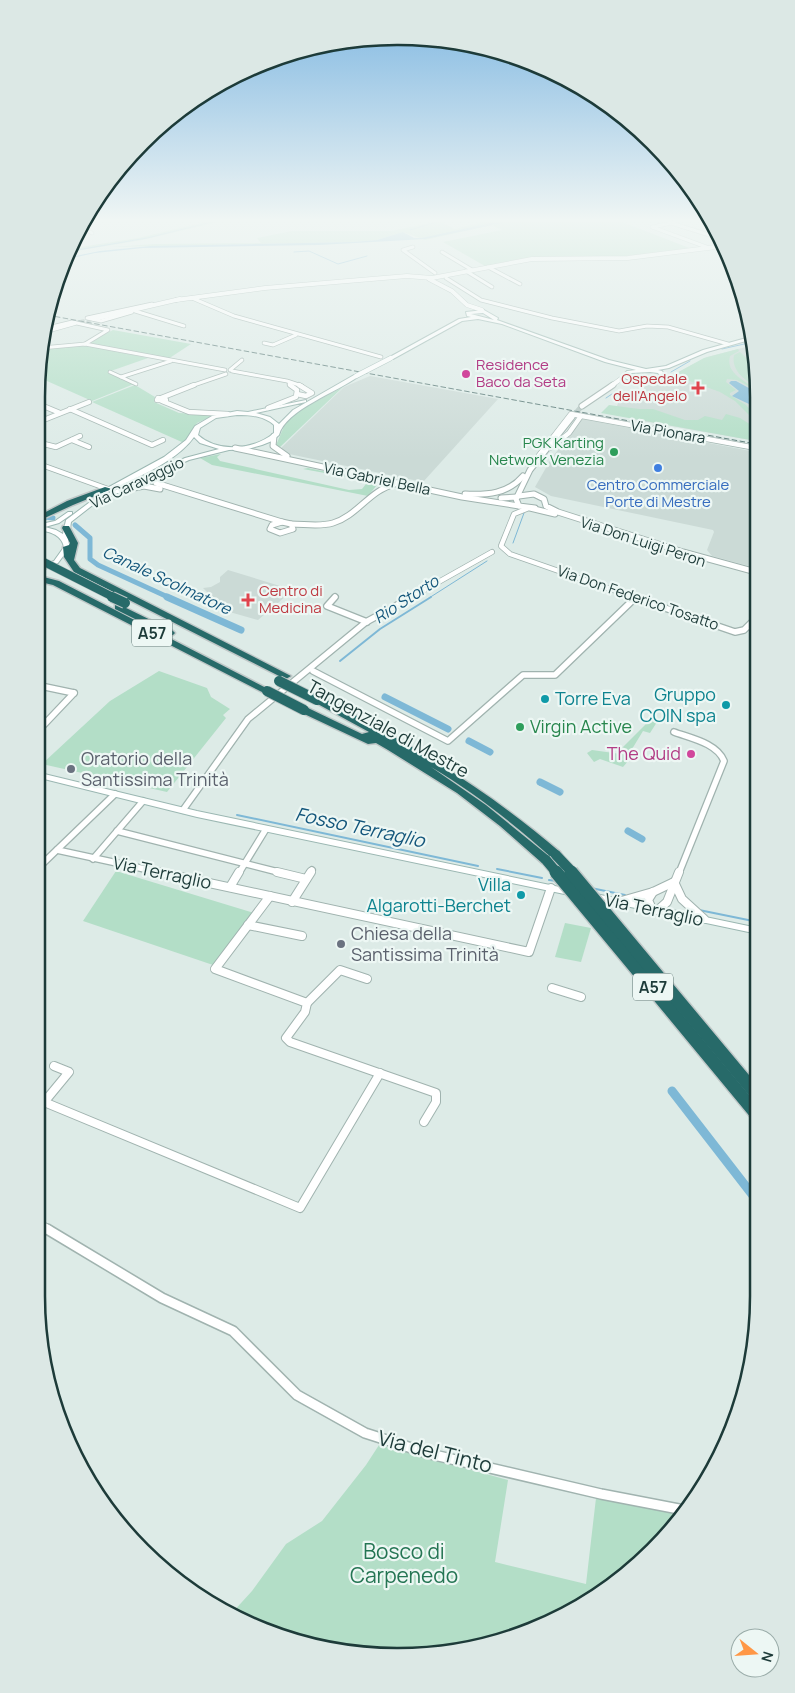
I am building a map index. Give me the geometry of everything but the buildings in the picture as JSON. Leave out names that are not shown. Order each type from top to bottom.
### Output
[{"type":"highway","points":[[45,516],[108,489]]},
{"type":"highway","points":[[66,528],[74,543],[70,562]]},
{"type":"highway","points":[[66,544],[70,562]]},
{"type":"highway","name":"A57","points":[[70,562],[77,570],[276,683]]},
{"type":"highway","name":"Tangenziale di Mestre","points":[[45,563],[121,605]]},
{"type":"highway","name":"Tangenziale di Mestre","points":[[45,570],[121,605],[314,702],[397,750],[453,779],[505,823],[551,857],[590,892],[750,1086]]},
{"type":"highway","name":"A57","points":[[45,580],[56,583],[438,758],[453,779]]},
{"type":"highway","name":"Tangenziale di Mestre","points":[[551,857],[596,917],[750,1106]]},
{"type":"main road","points":[[195,432],[199,440],[206,444],[232,448],[258,445],[274,436],[278,428],[295,410],[461,320],[468,313],[482,310],[503,323]]},
{"type":"main road","points":[[468,313],[478,318],[503,323],[608,361],[619,366],[625,374],[636,381],[658,380],[663,377],[662,373],[667,366]]},
{"type":"main road","points":[[461,320],[478,318],[489,314]]},
{"type":"main road","points":[[625,374],[667,366],[688,357],[745,340]]},
{"type":"main road","points":[[608,361],[662,373]]},
{"type":"main road","points":[[237,413],[295,404],[330,390]]},
{"type":"main road","name":"Via Caravaggio","points":[[45,523],[57,522],[108,489],[180,450],[197,427],[205,420],[237,413],[265,417],[274,422],[278,428]]},
{"type":"main road","name":"Via Caravaggio","points":[[66,528],[68,521],[77,512],[119,491],[180,462],[232,448]]},
{"type":"main road","points":[[45,528],[55,532],[66,544]]},
{"type":"main road","points":[[45,567],[59,560],[66,544],[66,528]]},
{"type":"main road","name":"Via Terraglio","points":[[45,776],[266,829],[750,929]]},
{"type":"street","points":[[154,304],[101,321],[86,318],[154,304],[170,301]]},
{"type":"street","points":[[197,301],[212,310],[338,348],[381,356]]},
{"type":"street","points":[[463,301],[482,310]]},
{"type":"street","points":[[485,301],[619,331],[631,331],[646,326],[661,326],[728,344]]},
{"type":"street","points":[[94,319],[154,304]]},
{"type":"street","points":[[466,304],[468,313]]},
{"type":"street","points":[[135,311],[184,326]]},
{"type":"street","points":[[52,327],[72,322],[108,330],[85,344]]},
{"type":"street","points":[[52,328],[76,323]]},
{"type":"street","points":[[264,343],[273,345],[296,335]]},
{"type":"street","points":[[49,347],[85,344],[221,371],[231,371],[279,380],[302,386],[312,393],[306,396],[298,394],[292,385],[279,380]]},
{"type":"street","points":[[231,371],[242,360]]},
{"type":"street","points":[[121,377],[173,361]]},
{"type":"street","points":[[221,371],[169,393],[161,400],[189,412],[228,414]]},
{"type":"street","points":[[110,372],[136,384]]},
{"type":"street","points":[[582,406],[616,384],[625,374]]},
{"type":"street","points":[[616,384],[636,381]]},
{"type":"street","points":[[262,410],[290,401],[298,394]]},
{"type":"street","points":[[45,419],[89,402]]},
{"type":"street","points":[[45,407],[60,413]]},
{"type":"street","points":[[70,409],[152,445],[163,440]]},
{"type":"street","points":[[519,506],[515,501],[530,470],[569,414],[581,416],[569,433],[550,448]]},
{"type":"street","name":"Via Pionara","points":[[581,416],[750,447]]},
{"type":"street","points":[[530,470],[572,417]]},
{"type":"street","points":[[537,495],[530,490],[528,484],[536,467],[561,431]]},
{"type":"street","points":[[45,444],[56,446],[80,436]]},
{"type":"street","name":"Via Gabriel Bella","points":[[274,436],[273,446],[290,457],[461,494],[485,497],[537,495]]},
{"type":"street","points":[[72,440],[89,447]]},
{"type":"street","name":"Via Gabriel Bella","points":[[232,448],[462,498],[530,508]]},
{"type":"street","points":[[180,462],[158,476],[156,483],[292,526]]},
{"type":"street","points":[[45,466],[108,489]]},
{"type":"street","name":"Via Gabriel Bella","points":[[461,494],[490,493],[506,490],[530,470]]},
{"type":"street","points":[[377,479],[383,487]]},
{"type":"street","points":[[119,491],[136,486],[151,486],[266,521],[271,524],[271,530],[280,533],[292,526],[305,523],[335,523],[374,496],[383,487],[399,483]]},
{"type":"street","name":"Via Don Luigi Peron","points":[[537,495],[544,499],[554,510],[616,531],[750,570]]},
{"type":"street","points":[[530,508],[539,508],[546,503]]},
{"type":"street","name":"Via Don Luigi Peron","points":[[530,508],[750,574]]},
{"type":"street","name":"Via Don Federico Tosatto","points":[[530,508],[514,514],[501,543],[504,550],[516,556],[635,598],[738,632],[744,630],[750,624]]},
{"type":"street","points":[[271,526],[282,522]]},
{"type":"street","points":[[183,810],[248,719],[367,622],[492,552]]},
{"type":"street","points":[[335,597],[327,606],[367,622]]},
{"type":"street","points":[[313,672],[448,741],[523,675],[555,675],[635,598]]},
{"type":"street","points":[[45,686],[74,694],[45,724]]},
{"type":"street","points":[[653,892],[648,900],[655,910],[667,902],[724,761],[723,755],[714,748],[674,732]]},
{"type":"street","points":[[45,861],[115,794]]},
{"type":"street","name":"Via Terraglio","points":[[93,859],[143,800]]},
{"type":"street","name":"Via Terraglio","points":[[230,887],[266,829]]},
{"type":"street","name":"Via Terraglio","points":[[117,831],[306,879]]},
{"type":"street","name":"Via Terraglio","points":[[57,850],[529,952],[551,888]]},
{"type":"street","points":[[292,902],[312,870]]},
{"type":"street","points":[[618,902],[653,892],[674,882]]},
{"type":"street","points":[[674,882],[682,899],[705,920]]},
{"type":"street","points":[[270,896],[215,969],[307,1003]]},
{"type":"street","points":[[248,925],[302,936]]},
{"type":"street","points":[[367,980],[340,970],[307,1003],[305,1012],[288,1035],[287,1040],[436,1093],[436,1102],[424,1122]]},
{"type":"street","points":[[552,988],[581,997]]},
{"type":"street","points":[[45,1101],[69,1072],[54,1066]]},
{"type":"street","points":[[45,1102],[300,1208],[380,1073]]},
{"type":"street","name":"Via del Tinto","points":[[45,1227],[162,1298],[233,1331],[297,1395],[364,1434],[430,1454],[498,1468],[601,1494],[678,1509]]},
{"type":"shaded area","name":"Ospedale dell'Angelo","points":[[746,347],[750,398],[750,440],[632,419],[616,409],[618,403],[627,393],[654,383],[676,382],[682,378],[673,375],[707,357]]},
{"type":"shaded area","points":[[370,376],[498,399],[423,482],[289,454],[280,449],[344,387]]},
{"type":"shaded area","points":[[582,419],[750,451],[750,566],[712,556],[707,550],[714,532],[713,530],[551,496],[535,487],[551,459]]},
{"type":"shaded area","name":"Centro di Medicina","points":[[228,570],[293,590],[258,620],[226,611],[203,588],[211,587],[220,582],[220,577]]},
{"type":"green space","points":[[113,330],[191,344],[168,359],[87,343]]},
{"type":"green space","points":[[84,345],[148,358],[108,372],[134,384],[92,401],[46,380],[48,348]]},
{"type":"green space","points":[[738,349],[739,351],[730,356],[729,362],[734,372],[750,387],[737,380],[727,379],[726,382],[736,390],[730,393],[730,395],[746,405],[750,409],[750,416],[735,401],[720,392],[673,375],[704,358]]},
{"type":"green space","points":[[740,352],[748,359],[749,382],[736,370],[734,355]]},
{"type":"green space","points":[[135,385],[155,397],[154,402],[179,413],[214,415],[197,423],[184,443],[92,402]]},
{"type":"green space","points":[[343,387],[279,448],[276,445],[286,422],[298,411]]},
{"type":"green space","points":[[609,405],[653,409],[685,420],[698,420],[705,416],[722,420],[726,414],[740,418],[750,424],[750,440],[601,413]]},
{"type":"green space","points":[[221,454],[217,457],[220,461],[349,490],[362,489],[366,484],[362,482],[363,480],[303,469],[308,468],[371,481],[377,485],[368,496],[212,465],[200,458]]},
{"type":"green space","points":[[159,671],[207,688],[211,697],[230,709],[223,715],[226,718],[167,792],[45,765],[45,761],[110,701]]},
{"type":"green space","points":[[650,720],[657,722],[650,733],[643,731],[629,754],[618,752]]},
{"type":"green space","points":[[592,750],[628,755],[629,760],[623,767],[600,759],[594,762],[587,753]]},
{"type":"green space","points":[[116,871],[254,913],[213,965],[83,921]]},
{"type":"green space","points":[[565,923],[591,928],[581,962],[555,957]]},
{"type":"green space","name":"Bosco di Carpenedo","points":[[379,1445],[508,1480],[495,1562],[586,1584],[596,1498],[674,1514],[663,1528],[630,1561],[574,1601],[553,1612],[511,1629],[466,1641],[444,1645],[398,1648],[351,1645],[306,1636],[263,1621],[236,1609],[252,1591],[286,1544],[322,1521],[366,1465]]},
{"type":"water","points":[[736,381],[750,388],[750,405],[732,396],[739,391],[729,383]]},
{"type":"waterway","name":"Rio Storto","points":[[722,349],[746,344]]},
{"type":"waterway","name":"Rio Storto","points":[[671,372],[690,361]]},
{"type":"waterway","name":"Rio Storto","points":[[606,398],[615,392]]},
{"type":"waterway","name":"Rio Storto","points":[[513,543],[524,513]]},
{"type":"waterway","name":"Canale Scolmatore","points":[[45,517],[53,518]]},
{"type":"waterway","name":"Canale Scolmatore","points":[[75,525],[90,538],[90,559],[98,565],[170,598]]},
{"type":"waterway","name":"Rio Storto","points":[[429,598],[487,561]]},
{"type":"waterway","name":"Canale Scolmatore","points":[[167,597],[241,630]]},
{"type":"waterway","name":"Rio Storto","points":[[340,661],[380,629],[431,597]]},
{"type":"waterway","name":"Canale Scolmatore","points":[[385,697],[448,729]]},
{"type":"waterway","name":"Canale Scolmatore","points":[[469,741],[490,752]]},
{"type":"waterway","name":"Canale Scolmatore","points":[[540,782],[560,792]]},
{"type":"waterway","name":"Fosso Terraglio","points":[[237,815],[478,866]]},
{"type":"waterway","name":"Canale Scolmatore","points":[[628,831],[642,839]]},
{"type":"waterway","name":"Fosso Terraglio","points":[[497,869],[542,878]]},
{"type":"waterway","name":"Fosso Terraglio","points":[[549,880],[557,881]]},
{"type":"waterway","name":"Fosso Terraglio","points":[[591,888],[625,895]]},
{"type":"waterway","name":"Fosso Terraglio","points":[[699,910],[750,920]]},
{"type":"waterway","name":"Canale Scolmatore","points":[[672,1091],[750,1192]]},
{"type":"tunnel","points":[[75,323],[94,319]]},
{"type":"tunnel","points":[[572,417],[582,406]]},
{"type":"railway","points":[[55,316],[750,443]]},
{"type":"place","name":"Residence Baco da Seta","points":[[466,374]]},
{"type":"place","name":"Ospedale dell'Angelo","points":[[698,388]]},
{"type":"place","name":"PGK Karting Network Venezia","points":[[614,452]]},
{"type":"place","name":"Centro Commerciale Porte di Mestre","points":[[658,468]]},
{"type":"place","name":"Centro di Medicina","points":[[248,600]]},
{"type":"place","name":"Torre Eva","points":[[545,699]]},
{"type":"place","name":"Gruppo COIN spa","points":[[726,705]]},
{"type":"place","name":"Virgin Active","points":[[520,727]]},
{"type":"place","name":"The Quid","points":[[691,754]]},
{"type":"place","name":"Oratorio della Santissima Trinità","points":[[71,769]]},
{"type":"place","name":"Villa Algarotti-Berchet","points":[[521,895]]},
{"type":"place","name":"Chiesa della Santissima Trinità","points":[[341,944]]}]
